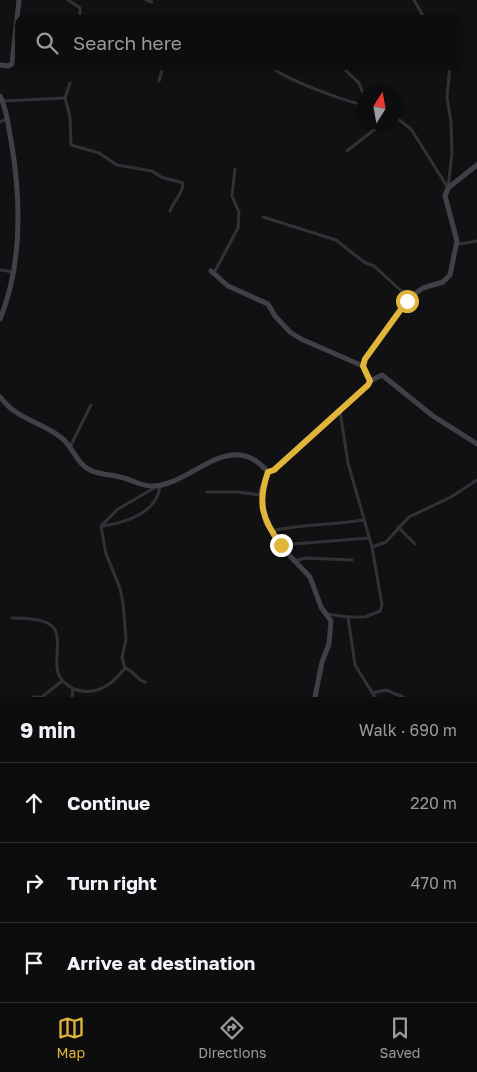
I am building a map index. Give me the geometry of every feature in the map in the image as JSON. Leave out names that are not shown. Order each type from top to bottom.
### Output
[{"type":"street","points":[[17,15],[19,0]]},
{"type":"street","points":[[68,0],[80,8],[80,15]]},
{"type":"street","points":[[146,0],[152,2]]},
{"type":"street","points":[[414,0],[423,15]]},
{"type":"street","points":[[0,64],[8,66],[12,64],[15,37]]},
{"type":"street","points":[[159,81],[162,70]]},
{"type":"street","points":[[275,70],[278,73],[357,103]]},
{"type":"street","points":[[345,70],[360,85]]},
{"type":"street","points":[[370,381],[363,366],[365,359],[409,299],[423,288],[443,282],[450,275],[457,242],[446,203],[452,154],[451,122],[447,97],[450,70]]},
{"type":"street","points":[[70,83],[65,98],[70,117],[73,146],[99,153],[116,165],[152,171],[161,178],[183,183],[184,187],[174,201],[170,211]]},
{"type":"street","points":[[0,319],[14,272],[18,195],[7,119],[1,98],[65,98]]},
{"type":"street","points":[[0,122],[7,119]]},
{"type":"street","points":[[402,122],[411,129],[448,188]]},
{"type":"street","points":[[347,151],[374,130]]},
{"type":"street","points":[[448,188],[477,166]]},
{"type":"street","points":[[234,169],[232,196],[239,212],[238,228],[212,273],[228,286],[268,304],[275,316],[290,332],[363,366]]},
{"type":"street","points":[[263,217],[336,240],[364,262],[374,266],[409,299]]},
{"type":"street","points":[[457,242],[460,244],[477,241]]},
{"type":"street","points":[[0,270],[14,272]]},
{"type":"street","points":[[268,472],[274,470],[370,381],[382,375],[433,416],[477,444]]},
{"type":"street","points":[[0,397],[13,410],[52,430],[70,447],[84,466],[91,471],[122,477],[141,484],[160,484]]},
{"type":"street","points":[[70,447],[91,405]]},
{"type":"street","points":[[326,614],[365,617],[380,611],[382,605],[372,547],[348,463],[340,410]]},
{"type":"street","points":[[101,526],[128,502],[144,496],[160,484],[192,472],[218,457],[232,455],[261,465],[268,472]]},
{"type":"street","points":[[268,472],[262,495],[266,523],[294,561],[310,577],[331,625]]},
{"type":"street","points":[[372,547],[386,542],[409,517],[451,497],[477,480]]},
{"type":"street","points":[[101,526],[115,524],[142,514],[156,500],[160,484]]},
{"type":"street","points":[[207,492],[236,492],[262,495]]},
{"type":"street","points":[[271,531],[289,527],[328,525],[363,520]]},
{"type":"street","points":[[101,526],[106,554],[120,588],[123,603],[126,639],[122,658],[125,668],[129,669],[140,681],[146,682]]},
{"type":"street","points":[[398,527],[415,544]]},
{"type":"street","points":[[281,545],[369,538]]},
{"type":"street","points":[[294,561],[306,558],[352,560]]},
{"type":"street","points":[[315,697],[331,625],[338,616]]},
{"type":"street","points":[[348,617],[355,665],[375,697]]},
{"type":"street","points":[[12,618],[46,622],[52,626],[56,632],[58,671],[62,681],[84,694],[100,692],[113,683],[125,668]]},
{"type":"street","points":[[33,697],[41,697],[62,681]]},
{"type":"street","points":[[72,697],[73,688]]},
{"type":"street","points":[[372,693],[386,690],[403,697]]},
{"type":"route","points":[[281,545],[266,523],[262,509],[261,491],[268,472],[274,470],[368,385],[370,381],[363,366],[365,359],[407,301]]}]
